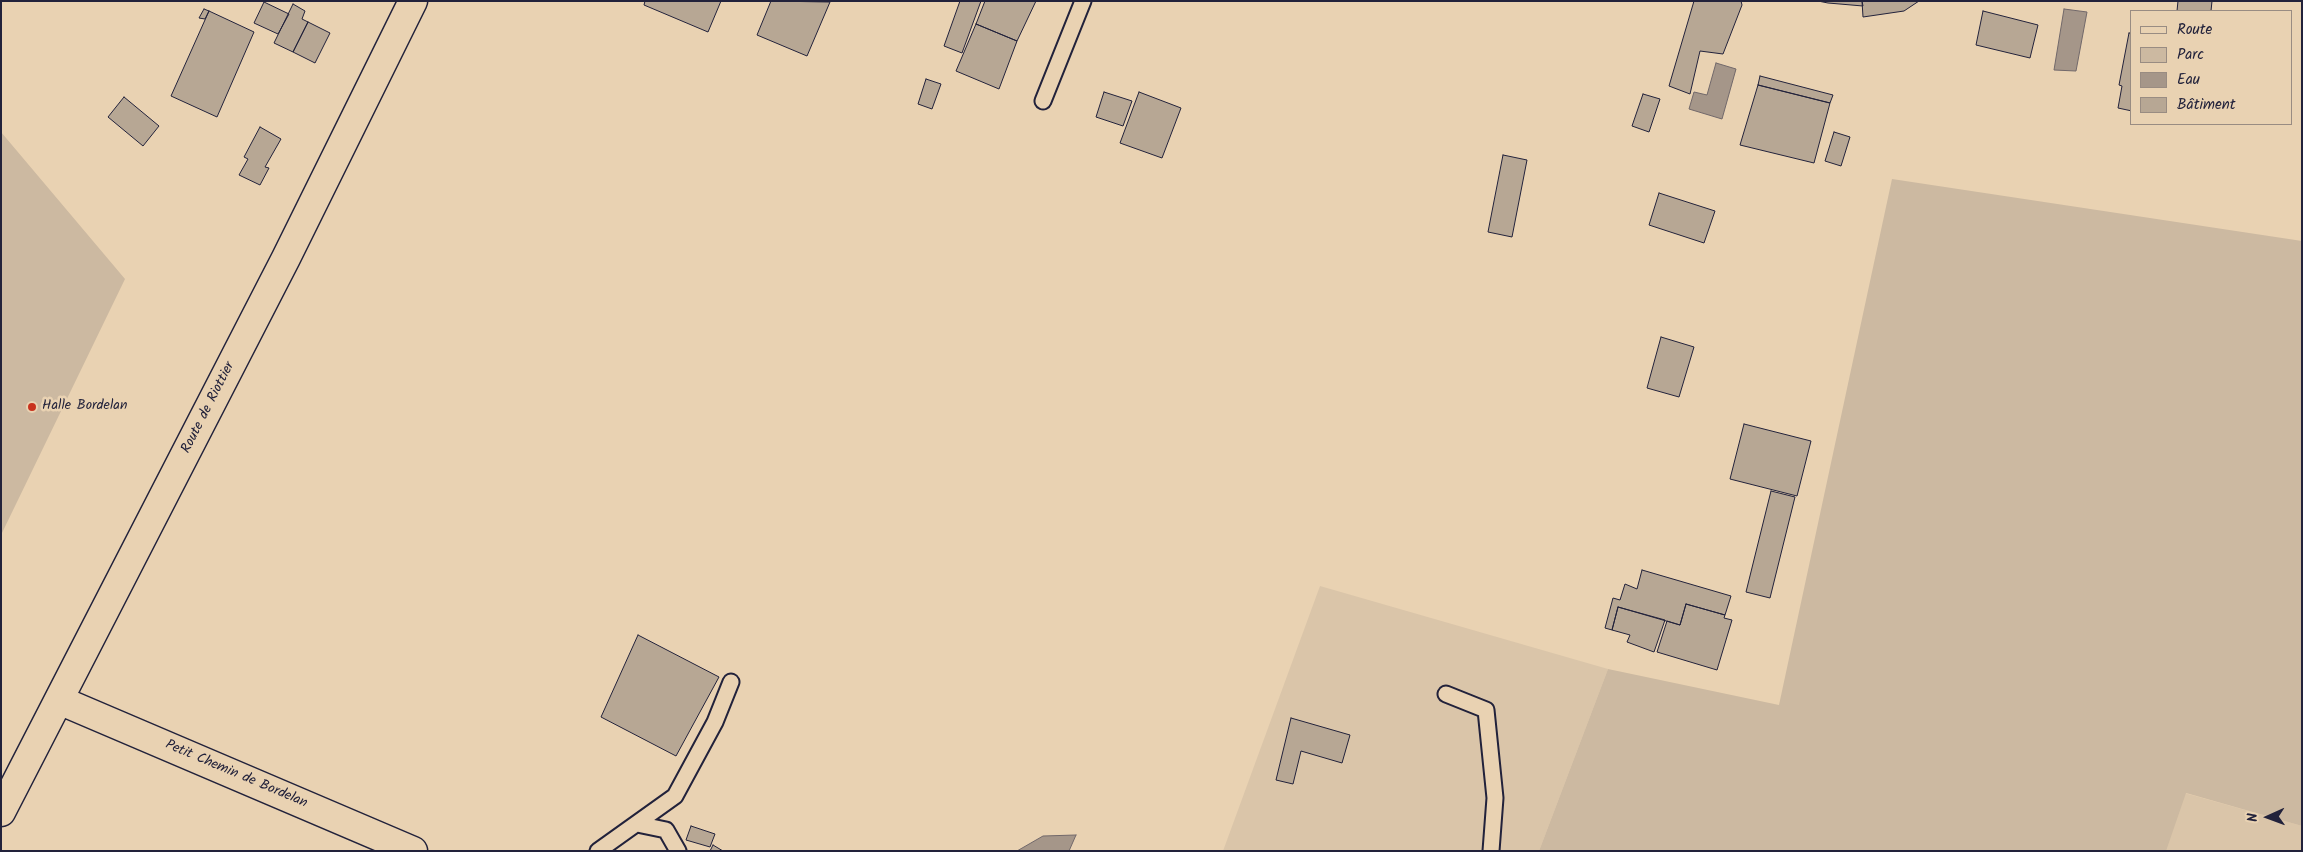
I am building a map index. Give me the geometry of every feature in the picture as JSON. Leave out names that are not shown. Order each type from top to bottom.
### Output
[{"type":"street","name":"Route de Riottier","points":[[1,812],[286,258],[413,1]]},
{"type":"street","name":"Petit Chemin de Bordelan","points":[[59,700],[413,851]]},
{"type":"lane","points":[[1044,101],[1083,1]]},
{"type":"lane","points":[[598,851],[675,796],[715,722],[731,682]]},
{"type":"lane","points":[[1446,694],[1486,710],[1495,798],[1492,851]]},
{"type":"lane","points":[[637,824],[666,830],[678,851]]},
{"type":"shaded area","points":[[1320,586],[1608,669],[1539,851],[1223,851]]},
{"type":"shaded area","points":[[2174,790],[2302,826],[2302,851],[2154,851]]},
{"type":"green space","name":"Halle Bordelan","points":[[1,132],[125,279],[1,535]]},
{"type":"green space","points":[[1892,179],[2302,241],[2302,826],[2186,793],[2166,851],[1539,851],[1608,669],[1779,705]]},
{"type":"water","points":[[2064,9],[2087,12],[2076,71],[2054,70]]},
{"type":"water","points":[[1716,63],[1736,69],[1722,119],[1689,109],[1694,92],[1707,95]]},
{"type":"water","points":[[1076,835],[1069,851],[1017,851],[1043,836]]},
{"type":"building","points":[[645,1],[721,1],[708,32],[644,5]]},
{"type":"building","points":[[771,1],[830,2],[807,56],[757,35]]},
{"type":"building","points":[[960,1],[981,1],[962,53],[944,46]]},
{"type":"building","points":[[985,1],[1036,1],[1017,41],[976,24]]},
{"type":"building","points":[[1694,1],[1741,1],[1742,5],[1723,54],[1700,51],[1690,94],[1669,86]]},
{"type":"building","points":[[1818,1],[1862,1],[1863,6],[1828,3]]},
{"type":"building","points":[[1862,1],[1919,1],[1904,11],[1863,17]]},
{"type":"building","points":[[2178,1],[2212,1],[2211,10],[2177,10]]},
{"type":"building","points":[[264,2],[289,14],[278,34],[254,23]]},
{"type":"building","points":[[293,4],[305,11],[302,19],[308,22],[293,52],[274,43]]},
{"type":"building","points":[[204,9],[209,11],[205,19],[199,18]]},
{"type":"building","points":[[209,11],[254,32],[217,117],[171,96]]},
{"type":"building","points":[[1983,11],[2038,25],[2030,58],[1976,45]]},
{"type":"building","points":[[308,22],[330,33],[315,63],[293,52]]},
{"type":"building","points":[[976,24],[1017,41],[999,89],[956,71]]},
{"type":"building","points":[[2130,33],[2130,111],[2118,108],[2122,86],[2119,85]]},
{"type":"building","points":[[1760,76],[1833,95],[1830,103],[1758,85]]},
{"type":"building","points":[[926,79],[941,84],[932,109],[918,104]]},
{"type":"building","points":[[1758,85],[1830,103],[1814,163],[1740,145]]},
{"type":"building","points":[[1104,92],[1132,101],[1123,126],[1096,117]]},
{"type":"building","points":[[1139,92],[1181,108],[1162,158],[1120,143]]},
{"type":"building","points":[[1643,94],[1660,99],[1649,132],[1632,126]]},
{"type":"building","points":[[124,97],[159,126],[143,146],[108,117]]},
{"type":"building","points":[[260,127],[281,139],[265,167],[269,168],[260,185],[239,175],[248,159],[244,157]]},
{"type":"building","points":[[1834,132],[1850,137],[1841,166],[1825,161]]},
{"type":"building","points":[[1503,155],[1527,160],[1512,237],[1488,232]]},
{"type":"building","points":[[1659,193],[1715,211],[1704,243],[1649,225]]},
{"type":"building","points":[[1661,337],[1694,347],[1679,397],[1647,388]]},
{"type":"building","points":[[1744,424],[1811,441],[1797,496],[1730,479]]},
{"type":"building","points":[[1771,491],[1795,497],[1770,598],[1746,592]]},
{"type":"building","points":[[1642,570],[1731,596],[1725,615],[1686,604],[1680,625],[1618,607],[1612,630],[1605,628],[1613,598],[1620,600],[1625,584],[1637,589]]},
{"type":"building","points":[[1686,604],[1725,615],[1724,618],[1732,620],[1717,670],[1657,652],[1667,621],[1680,625]]},
{"type":"building","points":[[1618,607],[1665,620],[1654,652],[1627,642],[1630,635],[1612,630]]},
{"type":"building","points":[[638,635],[719,677],[676,756],[601,717]]},
{"type":"building","points":[[1291,718],[1350,735],[1342,763],[1301,751],[1293,784],[1276,780]]},
{"type":"building","points":[[691,826],[715,834],[710,847],[686,840]]},
{"type":"building","points":[[713,845],[723,851],[710,851]]},
{"type":"place","name":"Halle Bordelan","points":[[32,407]]}]
